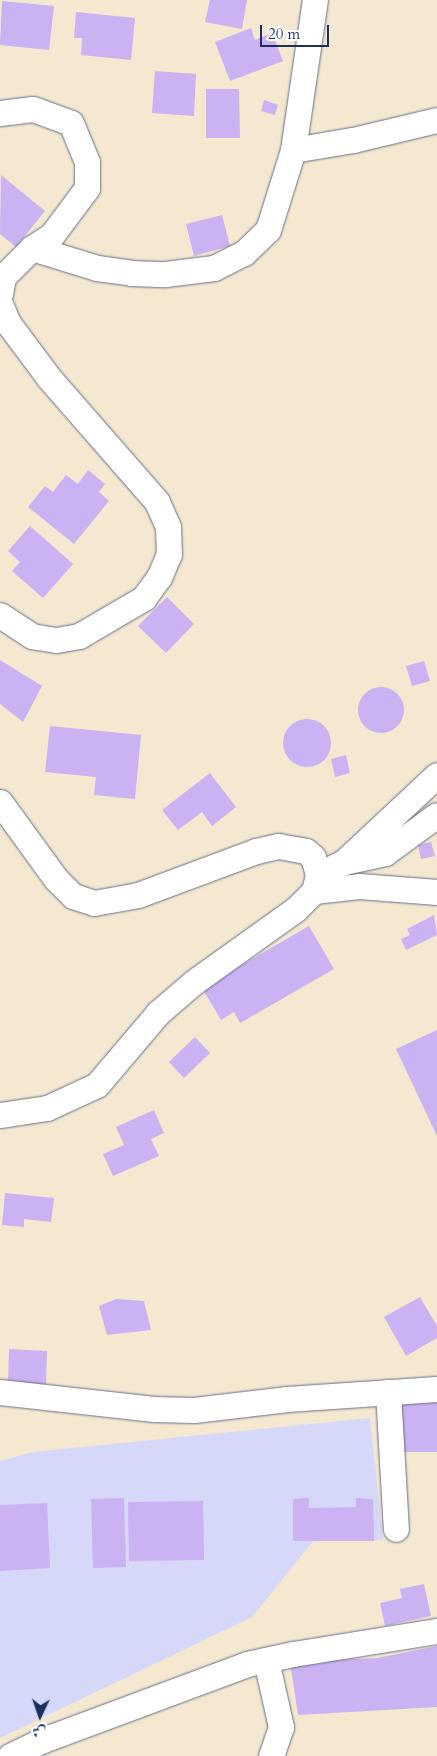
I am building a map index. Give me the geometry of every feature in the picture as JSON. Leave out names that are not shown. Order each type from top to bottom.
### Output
[{"type":"street","points":[[32,248],[97,268],[131,273],[165,274],[214,268],[244,252],[268,230],[294,150],[315,0]]},
{"type":"street","points":[[0,113],[33,109],[71,123],[86,162],[87,188],[52,236],[32,248],[3,277],[0,294]]},
{"type":"street","points":[[294,150],[353,140],[437,120]]},
{"type":"street","points":[[0,304],[8,323],[49,378],[157,502],[168,527],[170,554],[159,577],[144,598],[79,636],[56,640],[32,636],[0,615]]},
{"type":"street","points":[[0,1115],[47,1108],[97,1085],[158,1013],[194,982],[268,931],[316,883],[344,862],[437,775]]},
{"type":"street","points":[[0,802],[56,879],[74,896],[94,903],[138,895],[256,851],[278,846],[306,851],[313,857],[316,883]]},
{"type":"street","points":[[344,862],[384,853],[437,815]]},
{"type":"street","points":[[316,883],[437,892]]},
{"type":"street","points":[[0,1392],[154,1409],[194,1410],[287,1398],[437,1389]]},
{"type":"street","points":[[388,1392],[396,1529]]},
{"type":"street","points":[[10,1756],[42,1740],[266,1660],[437,1631]]},
{"type":"street","points":[[266,1660],[281,1727],[271,1756]]},
{"type":"shaded area","points":[[370,1418],[383,1540],[314,1540],[252,1617],[0,1738],[0,1461],[33,1452]]},
{"type":"building","points":[[210,0],[247,0],[242,29],[205,22]]},
{"type":"building","points":[[2,1],[54,6],[49,50],[0,45]]},
{"type":"building","points":[[76,12],[135,18],[131,60],[81,55],[82,38],[74,38]]},
{"type":"building","points":[[251,28],[255,40],[272,33],[283,61],[230,81],[215,42]]},
{"type":"building","points":[[155,71],[196,74],[194,116],[152,113]]},
{"type":"building","points":[[206,89],[239,89],[240,138],[206,138]]},
{"type":"building","points":[[264,100],[278,105],[275,115],[261,111]]},
{"type":"building","points":[[1,175],[45,211],[16,247],[0,234]]},
{"type":"building","points":[[222,215],[230,246],[194,256],[186,224]]},
{"type":"building","points":[[88,470],[105,484],[99,492],[109,501],[74,544],[28,507],[45,486],[53,492],[66,475],[78,484]]},
{"type":"building","points":[[30,526],[73,564],[43,598],[12,571],[20,562],[8,551]]},
{"type":"building","points":[[167,597],[194,624],[166,653],[138,626]]},
{"type":"building","points":[[0,660],[42,686],[23,722],[0,704]]},
{"type":"building","points":[[424,661],[430,681],[412,686],[406,666]]},
{"type":"building","points":[[376,687],[386,687],[398,693],[403,701],[403,719],[398,727],[390,732],[376,733],[368,730],[361,723],[358,715],[358,705],[361,697],[368,690]]},
{"type":"building","points":[[307,719],[316,721],[324,726],[329,734],[331,743],[329,752],[324,760],[316,765],[307,767],[298,765],[290,760],[285,752],[283,743],[285,734],[290,726],[298,721]]},
{"type":"building","points":[[50,726],[141,735],[135,799],[94,795],[96,777],[45,772]]},
{"type":"building","points":[[346,755],[350,773],[335,777],[331,759]]},
{"type":"building","points":[[210,773],[236,807],[212,826],[202,812],[178,830],[162,810]]},
{"type":"building","points":[[431,842],[435,856],[421,859],[418,845]]},
{"type":"building","points":[[434,915],[437,935],[406,950],[401,939],[410,935],[407,929]]},
{"type":"building","points":[[309,926],[334,969],[240,1023],[234,1012],[221,1020],[202,988]]},
{"type":"building","points":[[437,1030],[437,1136],[396,1049]]},
{"type":"building","points":[[195,1037],[210,1053],[184,1078],[169,1062]]},
{"type":"building","points":[[154,1110],[164,1133],[151,1139],[159,1156],[113,1176],[103,1154],[124,1145],[116,1127]]},
{"type":"building","points":[[5,1193],[54,1198],[51,1222],[24,1219],[24,1227],[2,1225]]},
{"type":"building","points":[[420,1297],[437,1326],[437,1338],[406,1356],[384,1317]]},
{"type":"building","points":[[116,1299],[144,1301],[151,1330],[107,1335],[99,1306]]},
{"type":"building","points":[[9,1349],[47,1351],[46,1387],[8,1385]]},
{"type":"building","points":[[437,1392],[437,1452],[400,1452],[400,1397]]},
{"type":"building","points":[[124,1498],[126,1567],[93,1568],[91,1499]]},
{"type":"building","points":[[309,1498],[309,1508],[356,1507],[356,1498],[373,1499],[374,1541],[293,1541],[293,1499]]},
{"type":"building","points":[[203,1501],[204,1560],[129,1561],[128,1502]]},
{"type":"building","points":[[47,1503],[50,1568],[0,1571],[0,1505]]},
{"type":"building","points":[[424,1584],[431,1616],[385,1626],[380,1603],[402,1598],[400,1589]]},
{"type":"building","points":[[437,1646],[437,1707],[298,1715],[290,1662],[377,1658]]}]
